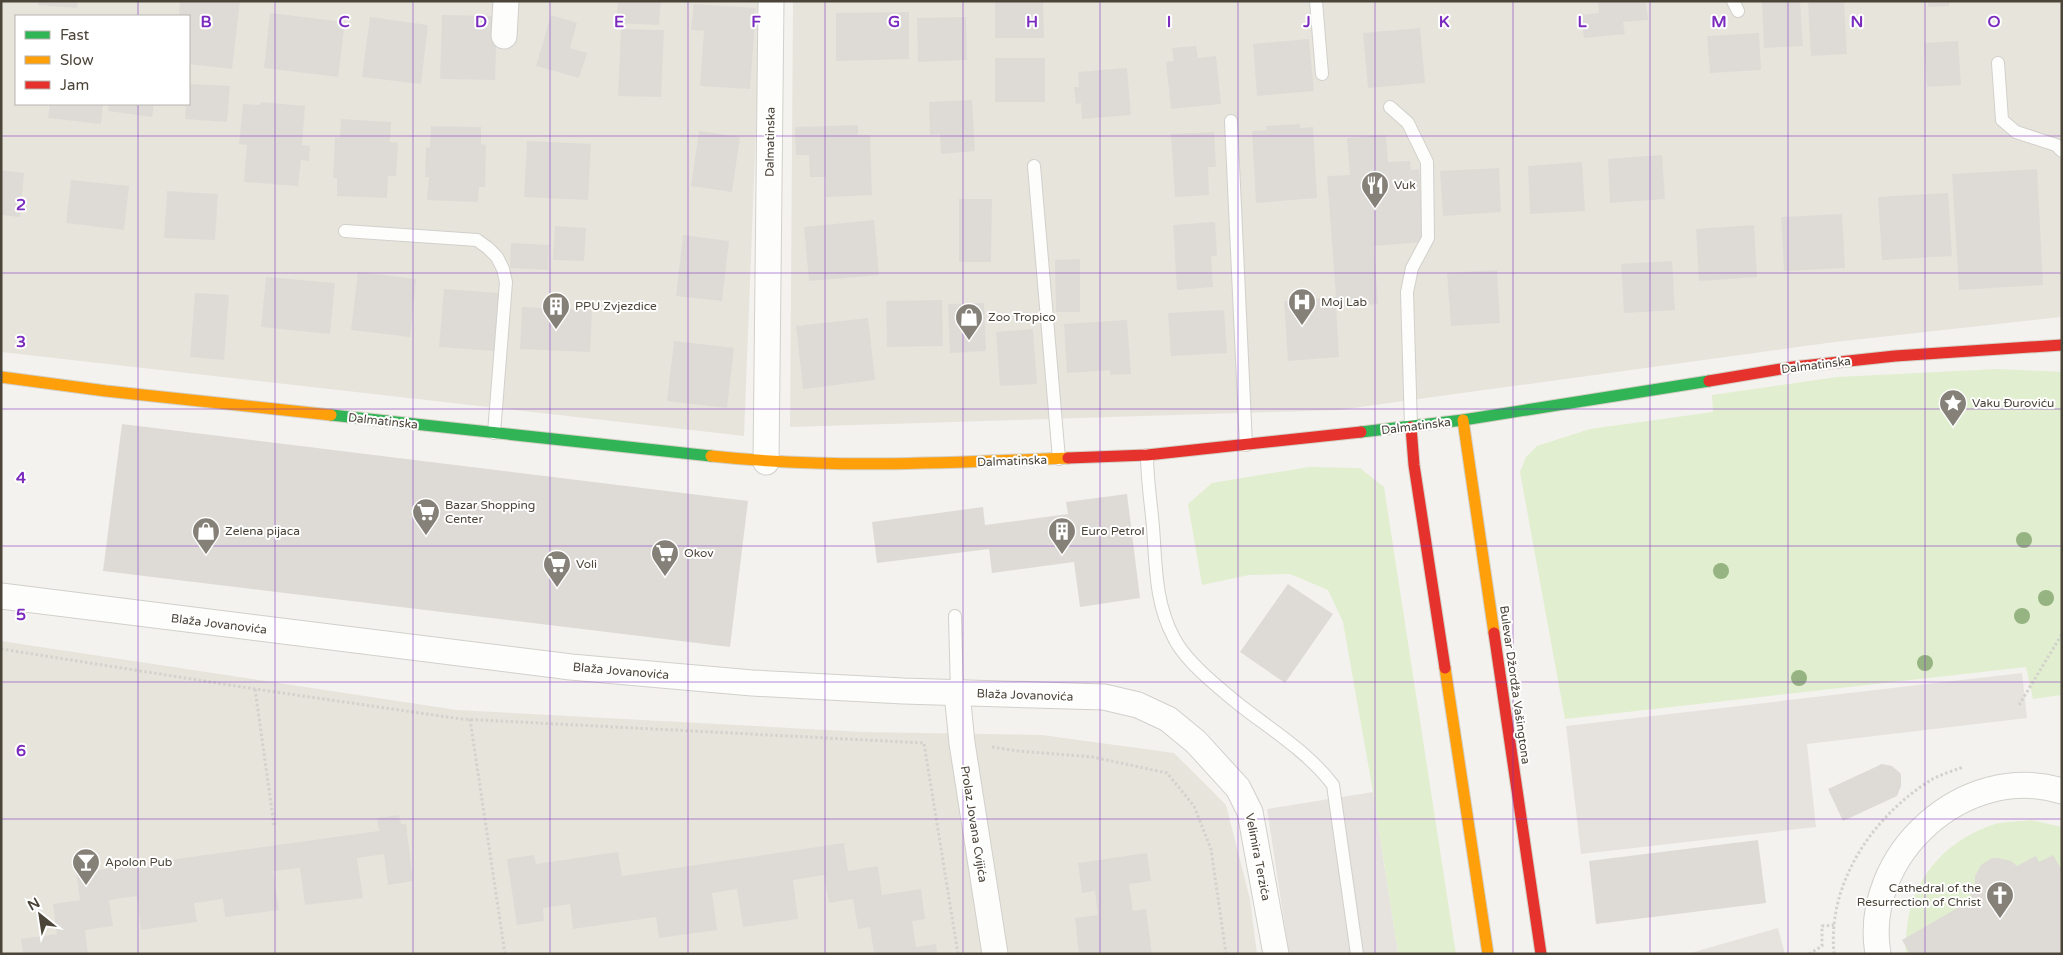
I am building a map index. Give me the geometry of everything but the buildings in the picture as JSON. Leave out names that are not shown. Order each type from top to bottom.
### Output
[{"type":"main road","name":"Dalmatinska","points":[[1,377],[106,391],[766,462],[898,465],[1147,455],[1246,445],[1463,420],[1793,368],[1895,356],[2062,345]]},
{"type":"main road","name":"Bulevar Džordža Vašingtona","points":[[1463,420],[1541,954]]},
{"type":"main road","points":[[1411,427],[1414,464],[1488,954]]},
{"type":"street","points":[[504,36],[506,1]]},
{"type":"street","name":"Dalmatinska","points":[[766,462],[771,1]]},
{"type":"street","name":"Blaža Jovanovića","points":[[1,596],[571,667],[752,683],[957,693],[1104,697],[1138,705],[1168,719],[1196,742],[1220,768]]},
{"type":"street","name":"Prolaz Jovana Cvijića","points":[[957,693],[962,742],[995,954]]},
{"type":"street","name":"Velimira Terzića","points":[[1220,768],[1238,788],[1250,812],[1276,954]]},
{"type":"street","points":[[1878,954],[1876,943],[1878,910],[1887,878],[1903,848],[1926,823],[1954,804],[1986,791],[2019,786],[2053,788],[2062,791]]},
{"type":"lane","points":[[1316,1],[1322,74]]},
{"type":"lane","points":[[1998,63],[2002,120],[2016,132],[2056,145],[2062,151]]},
{"type":"lane","points":[[1390,107],[1408,123],[1427,162],[1428,238],[1412,268],[1407,292],[1411,427]]},
{"type":"lane","points":[[1230,121],[1246,445]]},
{"type":"lane","points":[[1034,166],[1059,459]]},
{"type":"lane","points":[[345,231],[477,240],[497,257],[503,269],[506,295],[494,433]]},
{"type":"lane","points":[[1147,455],[1156,586],[1163,615],[1174,640],[1194,664],[1235,701],[1310,759],[1333,785],[1357,954]]},
{"type":"lane","points":[[955,616],[957,693]]},
{"type":"path","points":[[2019,705],[2062,634]]},
{"type":"path","points":[[1,649],[255,689],[470,719],[924,743],[962,742],[1018,751],[1093,757],[1166,772],[1194,806],[1211,849],[1226,954]]},
{"type":"path","points":[[255,689],[274,825]]},
{"type":"path","points":[[470,719],[505,954]]},
{"type":"path","points":[[924,743],[958,954]]},
{"type":"path","points":[[1809,954],[1822,946],[1822,926],[1835,925]]},
{"type":"shaded area","points":[[1,1],[761,1],[744,436],[1,352]]},
{"type":"shaded area","points":[[793,1],[2062,1],[2062,317],[1835,342],[1339,410],[790,427]]},
{"type":"shaded area","points":[[1,641],[457,710],[864,732],[1042,735],[1174,753],[1226,805],[1250,899],[1257,954],[1,954]]},
{"type":"shaded area","points":[[2022,673],[2027,718],[1807,744],[1816,827],[1581,854],[1566,726]]},
{"type":"shaded area","points":[[1373,792],[1398,954],[1289,954],[1267,809]]},
{"type":"shaded area","points":[[1778,928],[1785,954],[1687,954]]},
{"type":"green space","points":[[1998,369],[2062,372],[2062,695],[2033,699],[2026,667],[1565,719],[1520,472],[1526,457],[1537,446],[1590,429],[1713,412],[1712,395],[1837,377]]},
{"type":"green space","points":[[1309,467],[1360,468],[1384,487],[1456,954],[1398,954],[1373,792],[1343,622],[1328,590],[1290,574],[1249,575],[1202,585],[1188,504],[1212,483]]},
{"type":"green space","name":"Cathedral of the Resurrection of Christ","points":[[2031,820],[2062,827],[2062,954],[1906,954],[1906,934],[1910,910],[1923,878],[1933,865],[1958,842],[1973,833],[1994,824]]},
{"type":"traffic: fast","points":[[1361,432],[1463,420],[1709,381]]},
{"type":"traffic: fast","points":[[331,415],[711,456]]},
{"type":"traffic: slow","points":[[1,377],[106,391],[331,415]]},
{"type":"traffic: slow","points":[[1463,420],[1494,633]]},
{"type":"traffic: slow","points":[[711,456],[845,464],[1068,458]]},
{"type":"traffic: slow","points":[[1445,668],[1488,954]]},
{"type":"traffic: jam","points":[[1709,381],[1793,367],[1895,356],[2062,345]]},
{"type":"traffic: jam","points":[[1411,427],[1414,465],[1445,668]]},
{"type":"traffic: jam","points":[[1068,458],[1147,455],[1361,432]]},
{"type":"traffic: jam","points":[[1494,633],[1541,954]]},
{"type":"place","name":"Vuk","points":[[1375,209]]},
{"type":"place","name":"Moj Lab","points":[[1302,326]]},
{"type":"place","name":"PPU Zvjezdice","points":[[556,330]]},
{"type":"place","name":"Zoo Tropico","points":[[969,341]]},
{"type":"place","name":"Vaku Đuroviću","points":[[1953,427]]},
{"type":"place","name":"Bazar Shopping Center","points":[[426,536]]},
{"type":"place","name":"Zelena pijaca","points":[[206,555]]},
{"type":"place","name":"Euro Petrol","points":[[1062,555]]},
{"type":"place","name":"Okov","points":[[665,577]]},
{"type":"place","name":"Voli","points":[[557,588]]},
{"type":"place","name":"Apolon Pub","points":[[86,886]]},
{"type":"place","name":"Cathedral of the Resurrection of Christ","points":[[2000,919]]}]
